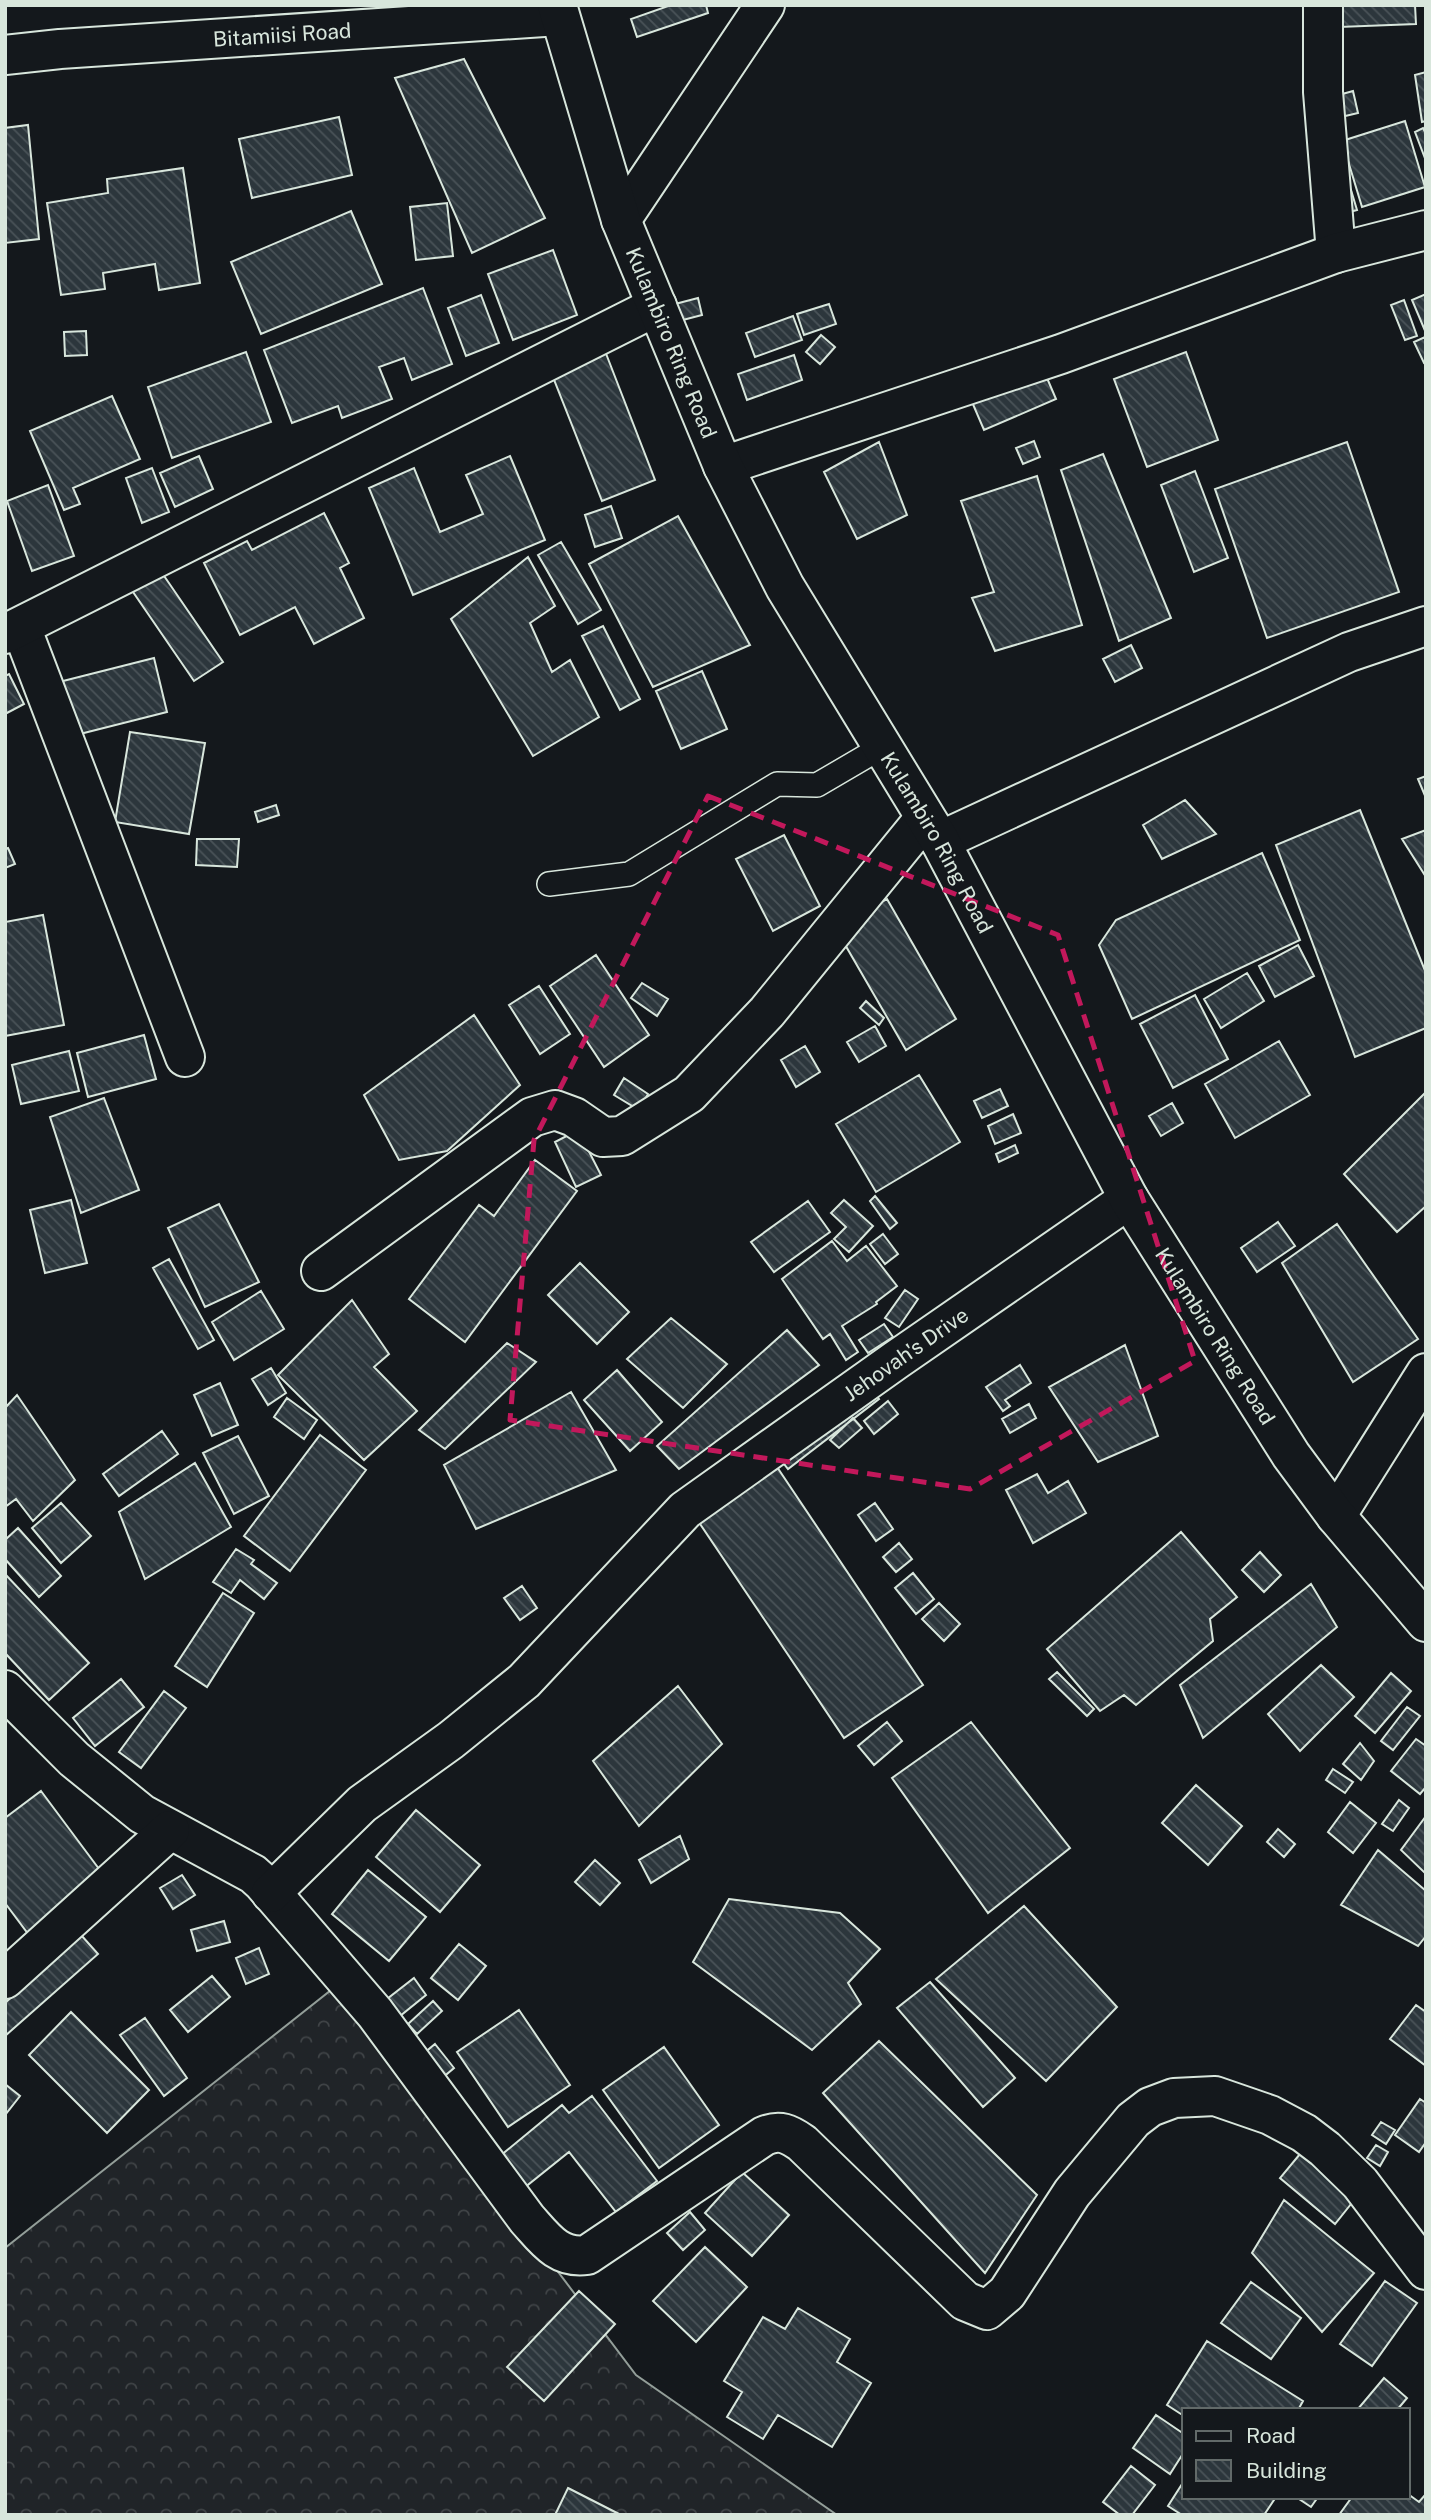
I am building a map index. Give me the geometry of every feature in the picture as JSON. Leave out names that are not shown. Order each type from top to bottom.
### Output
[{"type":"street","points":[[621,220],[765,5]]},
{"type":"street","points":[[1323,5],[1324,92],[1336,253]]},
{"type":"street","name":"Kulambiro Ring Road","points":[[558,11],[621,220],[723,466],[785,587],[932,830],[1129,1199],[1291,1455],[1336,1516],[1426,1622]]},
{"type":"street","name":"Bitamiisi Road","points":[[5,55],[558,11]]},
{"type":"street","points":[[723,466],[1061,354],[1336,253],[1426,230]]},
{"type":"street","points":[[186,1057],[13,630],[657,306]]},
{"type":"street","points":[[321,1271],[533,1117],[555,1110],[574,1117],[603,1137],[622,1136],[689,1094],[932,830],[1349,652],[1426,625]]},
{"type":"street","name":"Jehovah's Drive","points":[[271,1893],[362,1804],[451,1740],[524,1681],[685,1510],[1129,1199]]},
{"type":"street","points":[[1336,1516],[1426,1373]]},
{"type":"street","points":[[5,1690],[74,1759],[142,1814],[253,1874],[375,2013],[527,2219],[547,2241],[572,2257],[587,2255],[764,2136],[774,2132],[787,2133],[803,2143],[965,2301],[986,2310],[1007,2293],[1072,2193],[1133,2120],[1150,2107],[1174,2098],[1214,2096],[1270,2115],[1304,2133],[1325,2149],[1360,2182],[1426,2270]]},
{"type":"street","points":[[5,1979],[170,1830]]},
{"type":"lane","points":[[549,884],[629,874],[777,784],[817,785],[882,747]]},
{"type":"highlighted area","points":[[708,796],[1058,935],[1195,1361],[970,1489],[510,1420],[534,1140]]},
{"type":"green space","points":[[340,1983],[636,2375],[837,2515],[5,2515],[5,2248]]},
{"type":"building","points":[[671,5],[706,5],[708,13],[637,37],[631,19]]},
{"type":"building","points":[[1338,5],[1415,5],[1416,24],[1339,27]]},
{"type":"building","points":[[464,59],[545,218],[472,253],[395,78]]},
{"type":"building","points":[[1426,72],[1426,121],[1422,122],[1415,75]]},
{"type":"building","points":[[1353,91],[1358,113],[1341,117],[1335,96]]},
{"type":"building","points":[[339,117],[352,175],[252,198],[239,139]]},
{"type":"building","points":[[1405,121],[1425,187],[1362,207],[1342,141]]},
{"type":"building","points":[[28,125],[39,239],[5,243],[5,128]]},
{"type":"building","points":[[1423,128],[1426,134],[1426,161],[1415,132]]},
{"type":"building","points":[[183,168],[200,283],[159,290],[155,264],[103,273],[105,289],[61,295],[47,203],[108,193],[107,179]]},
{"type":"building","points":[[1351,190],[1357,210],[1342,214],[1336,195]]},
{"type":"building","points":[[447,203],[453,256],[416,260],[410,207]]},
{"type":"building","points":[[351,211],[382,284],[261,334],[231,262]]},
{"type":"building","points":[[553,250],[577,315],[513,340],[488,274]]},
{"type":"building","points":[[423,288],[452,364],[412,380],[404,358],[379,367],[392,399],[342,418],[338,406],[292,423],[264,350]]},
{"type":"building","points":[[1426,294],[1426,333],[1412,300]]},
{"type":"building","points":[[481,295],[499,343],[466,356],[448,308]]},
{"type":"building","points":[[698,298],[702,315],[679,321],[675,304]]},
{"type":"building","points":[[1404,300],[1417,336],[1405,340],[1391,305]]},
{"type":"building","points":[[829,304],[836,324],[804,335],[797,314]]},
{"type":"building","points":[[793,316],[802,340],[755,357],[746,333]]},
{"type":"building","points":[[86,331],[87,355],[65,356],[64,332]]},
{"type":"building","points":[[821,335],[835,347],[820,364],[806,352]]},
{"type":"building","points":[[1425,337],[1426,362],[1424,363],[1414,342]]},
{"type":"building","points":[[605,351],[655,480],[602,501],[551,372]]},
{"type":"building","points":[[246,352],[271,422],[172,458],[148,387]]},
{"type":"building","points":[[1186,352],[1218,440],[1147,467],[1114,379]]},
{"type":"building","points":[[794,355],[802,380],[747,400],[738,374]]},
{"type":"building","points":[[1044,371],[1056,399],[984,430],[972,402]]},
{"type":"building","points":[[112,396],[140,459],[73,488],[80,504],[64,510],[30,431]]},
{"type":"building","points":[[1034,441],[1040,457],[1023,464],[1016,448]]},
{"type":"building","points":[[879,442],[907,515],[857,539],[824,472]]},
{"type":"building","points":[[1347,442],[1399,592],[1267,638],[1215,489]]},
{"type":"building","points":[[1103,454],[1171,618],[1119,641],[1061,470]]},
{"type":"building","points":[[199,456],[213,489],[175,507],[160,473]]},
{"type":"building","points":[[510,456],[545,540],[413,595],[369,488],[414,468],[440,532],[483,514],[466,475]]},
{"type":"building","points":[[152,468],[169,512],[142,523],[126,478]]},
{"type":"building","points":[[1195,471],[1228,558],[1194,572],[1161,485]]},
{"type":"building","points":[[1037,476],[1082,625],[995,651],[972,598],[994,592],[961,501]]},
{"type":"building","points":[[48,485],[74,556],[32,571],[7,501]]},
{"type":"building","points":[[611,506],[622,538],[595,547],[585,515]]},
{"type":"building","points":[[324,513],[349,563],[340,568],[364,618],[314,644],[295,607],[240,635],[204,563],[247,541],[252,550]]},
{"type":"building","points":[[678,516],[750,645],[653,687],[589,564]]},
{"type":"building","points":[[561,542],[601,610],[578,624],[538,555]]},
{"type":"building","points":[[528,557],[555,606],[530,623],[552,672],[570,660],[599,717],[533,756],[451,619]]},
{"type":"building","points":[[160,570],[223,662],[194,681],[131,589]]},
{"type":"building","points":[[603,626],[640,699],[620,710],[582,636]]},
{"type":"building","points":[[1131,645],[1142,668],[1115,682],[1103,659]]},
{"type":"building","points":[[154,658],[167,712],[76,735],[63,681]]},
{"type":"building","points":[[702,671],[727,729],[681,749],[656,691]]},
{"type":"building","points":[[9,674],[24,704],[5,714],[5,676]]},
{"type":"building","points":[[130,732],[205,743],[189,834],[115,822]]},
{"type":"building","points":[[1426,776],[1426,798],[1418,779]]},
{"type":"building","points":[[1185,800],[1216,834],[1162,859],[1143,825]]},
{"type":"building","points":[[276,805],[279,815],[258,822],[255,812]]},
{"type":"building","points":[[1360,810],[1426,973],[1426,1028],[1355,1057],[1276,845]]},
{"type":"building","points":[[1426,830],[1426,877],[1402,839]]},
{"type":"building","points":[[784,835],[820,906],[773,931],[736,859]]},
{"type":"building","points":[[197,839],[239,839],[237,867],[196,865]]},
{"type":"building","points":[[8,848],[15,864],[5,868],[5,849]]},
{"type":"building","points":[[1262,853],[1300,940],[1132,1019],[1099,945],[1116,920]]},
{"type":"building","points":[[887,899],[956,1019],[906,1050],[836,929]]},
{"type":"building","points":[[43,915],[64,1025],[5,1036],[5,922]]},
{"type":"building","points":[[1298,945],[1314,976],[1275,997],[1259,966]]},
{"type":"building","points":[[596,955],[649,1035],[604,1067],[550,986]]},
{"type":"building","points":[[1247,973],[1264,1001],[1221,1028],[1204,999]]},
{"type":"building","points":[[642,983],[668,999],[657,1016],[631,998]]},
{"type":"building","points":[[539,986],[570,1034],[540,1054],[509,1005]]},
{"type":"building","points":[[1195,995],[1228,1059],[1173,1088],[1140,1024]]},
{"type":"building","points":[[866,1001],[884,1018],[879,1025],[860,1008]]},
{"type":"building","points":[[474,1015],[520,1085],[447,1151],[399,1160],[364,1095]]},
{"type":"building","points":[[875,1026],[886,1046],[859,1062],[847,1042]]},
{"type":"building","points":[[144,1035],[156,1079],[88,1097],[77,1053]]},
{"type":"building","points":[[1279,1041],[1310,1095],[1235,1138],[1205,1084]]},
{"type":"building","points":[[805,1046],[820,1072],[796,1087],[781,1060]]},
{"type":"building","points":[[69,1051],[79,1091],[21,1104],[12,1065]]},
{"type":"building","points":[[919,1075],[960,1142],[876,1192],[836,1124]]},
{"type":"building","points":[[624,1078],[648,1094],[639,1110],[614,1095]]},
{"type":"building","points":[[1000,1089],[1008,1106],[982,1118],[974,1101]]},
{"type":"building","points":[[1426,1092],[1426,1206],[1397,1232],[1344,1174]]},
{"type":"building","points":[[104,1098],[139,1190],[81,1213],[50,1117]]},
{"type":"building","points":[[1172,1103],[1183,1123],[1161,1136],[1149,1116]]},
{"type":"building","points":[[1013,1114],[1021,1133],[995,1144],[988,1126]]},
{"type":"building","points":[[578,1130],[601,1175],[576,1187],[555,1142]]},
{"type":"building","points":[[1015,1145],[1018,1153],[999,1162],[996,1154]]},
{"type":"building","points":[[535,1160],[577,1191],[465,1342],[409,1299],[479,1205],[494,1216]]},
{"type":"building","points":[[875,1196],[897,1223],[890,1229],[870,1201]]},
{"type":"building","points":[[71,1200],[87,1263],[45,1273],[30,1210]]},
{"type":"building","points":[[844,1200],[873,1226],[849,1252],[834,1239],[846,1227],[831,1213]]},
{"type":"building","points":[[808,1201],[830,1232],[774,1272],[751,1242]]},
{"type":"building","points":[[219,1204],[259,1282],[205,1307],[168,1228]]},
{"type":"building","points":[[1278,1222],[1295,1246],[1257,1272],[1241,1248]]},
{"type":"building","points":[[1337,1224],[1418,1339],[1353,1382],[1282,1263]]},
{"type":"building","points":[[883,1234],[898,1254],[885,1264],[870,1244]]},
{"type":"building","points":[[832,1241],[847,1261],[866,1246],[897,1286],[876,1302],[877,1304],[842,1326],[858,1352],[846,1360],[830,1334],[823,1339],[782,1279]]},
{"type":"building","points":[[169,1259],[214,1340],[198,1349],[153,1268]]},
{"type":"building","points":[[580,1263],[629,1312],[597,1344],[548,1295]]},
{"type":"building","points":[[905,1290],[918,1299],[899,1327],[885,1318]]},
{"type":"building","points":[[261,1291],[284,1329],[234,1360],[212,1322]]},
{"type":"building","points":[[352,1300],[389,1354],[374,1367],[417,1411],[364,1460],[278,1375]]},
{"type":"building","points":[[671,1318],[727,1364],[683,1408],[627,1359]]},
{"type":"building","points":[[884,1324],[893,1337],[868,1353],[859,1340]]},
{"type":"building","points":[[787,1330],[819,1365],[679,1469],[657,1446]]},
{"type":"building","points":[[507,1343],[536,1362],[445,1449],[419,1430]]},
{"type":"building","points":[[1125,1345],[1158,1436],[1098,1462],[1049,1387]]},
{"type":"building","points":[[1020,1365],[1031,1383],[1005,1400],[1010,1406],[1003,1411],[986,1387]]},
{"type":"building","points":[[271,1368],[286,1393],[268,1405],[252,1379]]},
{"type":"building","points":[[617,1370],[662,1422],[630,1451],[584,1400]]},
{"type":"building","points":[[220,1383],[238,1425],[212,1436],[194,1395]]},
{"type":"building","points":[[868,1385],[879,1399],[788,1469],[777,1455]]},
{"type":"building","points":[[571,1392],[616,1470],[476,1529],[444,1465]]},
{"type":"building","points":[[17,1395],[75,1480],[33,1521],[16,1499],[5,1507],[5,1408]]},
{"type":"building","points":[[287,1398],[317,1420],[304,1439],[274,1417]]},
{"type":"building","points":[[888,1401],[898,1414],[874,1434],[864,1421]]},
{"type":"building","points":[[1029,1404],[1036,1418],[1010,1433],[1002,1419]]},
{"type":"building","points":[[853,1418],[862,1428],[839,1448],[830,1440]]},
{"type":"building","points":[[162,1431],[178,1454],[119,1496],[103,1474]]},
{"type":"building","points":[[320,1435],[366,1470],[290,1571],[244,1536]]},
{"type":"building","points":[[238,1436],[269,1496],[234,1514],[203,1453]]},
{"type":"building","points":[[771,1458],[923,1685],[844,1738],[692,1512]]},
{"type":"building","points":[[195,1463],[231,1527],[145,1579],[119,1512]]},
{"type":"building","points":[[1037,1474],[1048,1493],[1068,1481],[1086,1513],[1033,1543],[1006,1490]]},
{"type":"building","points":[[61,1503],[91,1536],[61,1563],[32,1528]]},
{"type":"building","points":[[875,1503],[893,1529],[876,1541],[858,1515]]},
{"type":"building","points":[[18,1528],[61,1576],[39,1597],[5,1559],[5,1540]]},
{"type":"building","points":[[1181,1532],[1237,1597],[1210,1619],[1213,1641],[1136,1705],[1124,1695],[1100,1711],[1047,1649]]},
{"type":"building","points":[[899,1543],[912,1559],[896,1572],[883,1557]]},
{"type":"building","points":[[236,1549],[254,1560],[251,1564],[277,1583],[264,1599],[240,1580],[231,1593],[213,1582]]},
{"type":"building","points":[[1260,1552],[1281,1575],[1264,1592],[1242,1570]]},
{"type":"building","points":[[913,1573],[934,1599],[916,1614],[895,1588]]},
{"type":"building","points":[[5,1574],[89,1663],[49,1700],[5,1653]]},
{"type":"building","points":[[1311,1584],[1337,1627],[1203,1738],[1180,1685]]},
{"type":"building","points":[[522,1586],[537,1608],[520,1620],[504,1598]]},
{"type":"building","points":[[223,1593],[254,1613],[207,1687],[175,1666]]},
{"type":"building","points":[[939,1603],[960,1624],[944,1641],[922,1619]]},
{"type":"building","points":[[1321,1665],[1354,1697],[1300,1751],[1268,1714]]},
{"type":"building","points":[[1057,1672],[1094,1709],[1087,1716],[1049,1679]]},
{"type":"building","points":[[1391,1673],[1411,1691],[1375,1733],[1355,1716]]},
{"type":"building","points":[[121,1679],[144,1707],[95,1746],[73,1718]]},
{"type":"building","points":[[678,1686],[722,1744],[639,1826],[593,1761]]},
{"type":"building","points":[[164,1691],[186,1708],[141,1768],[119,1752]]},
{"type":"building","points":[[1407,1707],[1420,1716],[1393,1750],[1381,1741]]},
{"type":"building","points":[[887,1722],[902,1741],[874,1765],[858,1746]]},
{"type":"building","points":[[971,1722],[1070,1848],[988,1913],[892,1778]]},
{"type":"building","points":[[1416,1739],[1426,1746],[1426,1787],[1420,1794],[1391,1771]]},
{"type":"building","points":[[1360,1743],[1374,1761],[1361,1780],[1343,1764]]},
{"type":"building","points":[[1333,1769],[1353,1782],[1345,1793],[1326,1780]]},
{"type":"building","points":[[1196,1785],[1242,1826],[1208,1865],[1162,1823]]},
{"type":"building","points":[[41,1791],[105,1877],[29,1935],[5,1903],[5,1818]]},
{"type":"building","points":[[1399,1800],[1409,1808],[1393,1831],[1382,1824]]},
{"type":"building","points":[[1350,1802],[1376,1823],[1353,1853],[1328,1832]]},
{"type":"building","points":[[416,1810],[480,1865],[440,1912],[376,1857]]},
{"type":"building","points":[[1426,1816],[1426,1874],[1401,1850]]},
{"type":"building","points":[[1278,1829],[1295,1844],[1284,1857],[1267,1842]]},
{"type":"building","points":[[680,1836],[689,1859],[651,1883],[639,1860]]},
{"type":"building","points":[[1378,1850],[1426,1891],[1426,1936],[1418,1946],[1341,1905]]},
{"type":"building","points":[[595,1860],[620,1883],[600,1905],[575,1882]]},
{"type":"building","points":[[368,1870],[426,1917],[389,1961],[332,1914]]},
{"type":"building","points":[[182,1875],[195,1895],[173,1909],[160,1888]]},
{"type":"building","points":[[729,1899],[840,1913],[880,1949],[848,1983],[861,2004],[812,2050],[693,1962]]},
{"type":"building","points":[[1024,1906],[1117,2007],[1046,2081],[936,1979]]},
{"type":"building","points":[[224,1921],[230,1942],[197,1951],[191,1930]]},
{"type":"building","points":[[81,1935],[98,1954],[5,2036],[5,2003]]},
{"type":"building","points":[[459,1944],[486,1966],[458,2000],[431,1978]]},
{"type":"building","points":[[259,1948],[269,1974],[246,1984],[236,1958]]},
{"type":"building","points":[[212,1976],[230,1997],[188,2032],[170,2010]]},
{"type":"building","points":[[414,1978],[426,1995],[400,2016],[387,1999]]},
{"type":"building","points":[[930,1982],[1015,2078],[983,2107],[897,2008]]},
{"type":"building","points":[[433,2001],[442,2011],[417,2034],[408,2024]]},
{"type":"building","points":[[1416,2005],[1426,2012],[1426,2066],[1390,2039]]},
{"type":"building","points":[[519,2010],[570,2085],[508,2127],[457,2052]]},
{"type":"building","points":[[71,2012],[149,2090],[107,2133],[29,2055]]},
{"type":"building","points":[[145,2018],[187,2078],[164,2096],[120,2035]]},
{"type":"building","points":[[879,2041],[1037,2195],[985,2273],[823,2093]]},
{"type":"building","points":[[435,2044],[454,2068],[441,2079],[423,2054]]},
{"type":"building","points":[[664,2047],[719,2125],[659,2168],[603,2090]]},
{"type":"building","points":[[5,2084],[20,2096],[5,2115]]},
{"type":"building","points":[[592,2096],[657,2181],[616,2212],[569,2152],[519,2192],[494,2161],[562,2105],[569,2113]]},
{"type":"building","points":[[1420,2099],[1426,2103],[1426,2142],[1419,2152],[1395,2135]]},
{"type":"building","points":[[1381,2122],[1395,2130],[1386,2144],[1372,2135]]},
{"type":"building","points":[[1376,2145],[1388,2152],[1380,2166],[1367,2158]]},
{"type":"building","points":[[1300,2154],[1355,2199],[1335,2224],[1280,2178]]},
{"type":"building","points":[[742,2172],[789,2215],[752,2256],[705,2213]]},
{"type":"building","points":[[1284,2200],[1374,2273],[1322,2332],[1252,2253]]},
{"type":"building","points":[[690,2212],[705,2230],[683,2250],[667,2233]]},
{"type":"building","points":[[705,2247],[747,2287],[696,2342],[653,2301]]},
{"type":"building","points":[[1385,2281],[1417,2303],[1372,2366],[1340,2344]]},
{"type":"building","points":[[1251,2282],[1301,2318],[1271,2359],[1221,2323]]},
{"type":"building","points":[[579,2291],[615,2324],[544,2401],[507,2367]]},
{"type":"building","points":[[798,2308],[850,2339],[837,2362],[871,2383],[832,2447],[778,2415],[763,2439],[727,2417],[742,2392],[724,2381],[763,2317],[785,2329]]},
{"type":"building","points":[[1207,2341],[1303,2401],[1299,2408],[1182,2408],[1182,2415],[1167,2405]]},
{"type":"building","points":[[1384,2378],[1407,2398],[1399,2408],[1359,2408]]},
{"type":"building","points":[[1156,2415],[1182,2433],[1182,2455],[1170,2474],[1133,2448]]},
{"type":"building","points":[[1131,2466],[1155,2485],[1132,2515],[1120,2515],[1103,2502]]},
{"type":"building","points":[[1182,2484],[1182,2499],[1275,2499],[1264,2515],[1182,2515],[1168,2506]]},
{"type":"building","points":[[568,2488],[621,2515],[555,2515]]},
{"type":"building","points":[[1426,2494],[1426,2515],[1339,2515],[1351,2499],[1410,2499],[1410,2495],[1419,2502]]},
{"type":"building","points":[[1299,2499],[1317,2499],[1311,2507]]}]
